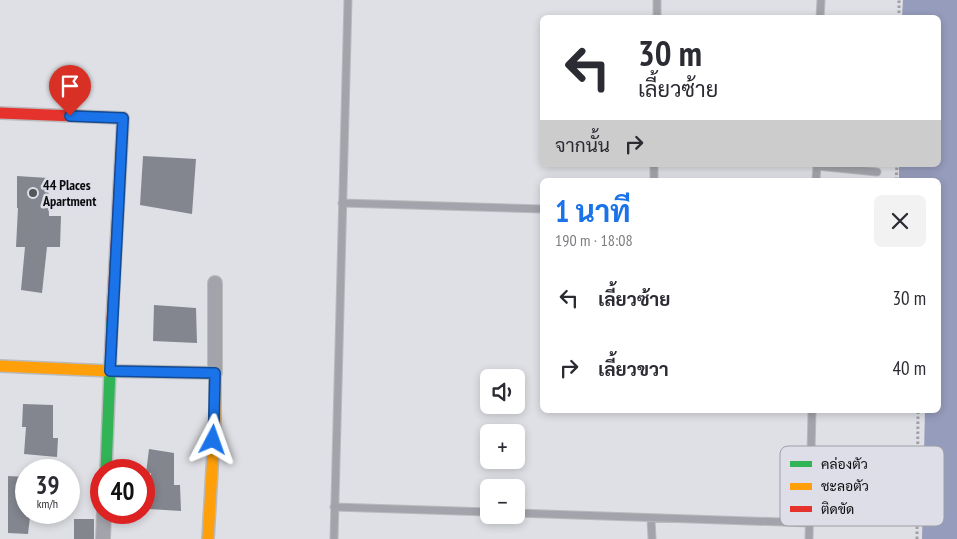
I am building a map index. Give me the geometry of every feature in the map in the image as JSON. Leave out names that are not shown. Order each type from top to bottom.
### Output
[{"type":"street","points":[[0,113],[123,118],[106,459]]},
{"type":"street","points":[[208,539],[214,418],[215,283]]},
{"type":"street","points":[[0,366],[215,373]]},
{"type":"street","points":[[103,539],[104,524]]},
{"type":"lane","points":[[334,539],[348,0]]},
{"type":"lane","points":[[657,0],[657,15]]},
{"type":"lane","points":[[820,15],[821,0]]},
{"type":"lane","points":[[827,167],[877,172]]},
{"type":"lane","points":[[342,203],[540,209]]},
{"type":"lane","points":[[811,446],[812,413]]},
{"type":"lane","points":[[334,507],[480,512]]},
{"type":"lane","points":[[525,513],[780,522]]},
{"type":"lane","points":[[651,518],[652,539]]},
{"type":"lane","points":[[810,526],[810,539]]},
{"type":"path","points":[[899,0],[899,15]]},
{"type":"path","points":[[918,413],[918,446]]},
{"type":"path","points":[[917,526],[917,539]]},
{"type":"water","points":[[903,0],[957,0],[957,539],[922,539],[922,526],[944,526],[944,446],[924,446],[925,413],[941,413],[941,178],[899,178],[899,167],[941,167],[941,15],[902,15]]},
{"type":"building","points":[[143,156],[196,159],[192,214],[140,205]]},
{"type":"building","points":[[17,176],[48,178],[49,216],[61,216],[60,247],[47,247],[42,293],[21,290],[25,247],[16,247]]},
{"type":"building","points":[[154,305],[196,308],[197,343],[153,341]]},
{"type":"building","points":[[23,404],[53,405],[53,438],[58,438],[57,457],[24,454],[26,427],[22,427]]},
{"type":"building","points":[[149,449],[174,453],[174,485],[180,485],[181,511],[155,509],[155,459],[148,459]]},
{"type":"building","points":[[8,476],[15,476],[15,524],[29,524],[28,534],[8,533]]},
{"type":"building","points":[[80,519],[90,519],[90,524],[94,524],[94,539],[74,539],[74,524],[80,524]]},
{"type":"traffic: fast","points":[[106,459],[112,320]]},
{"type":"traffic: slow","points":[[0,366],[215,373],[215,418],[208,539]]},
{"type":"traffic: jam","points":[[0,113],[123,118],[112,320]]},
{"type":"place","name":"44 Places Apartment","points":[[33,193]]},
{"type":"route","points":[[70,116],[123,118],[110,371],[215,373],[213,440]]}]
